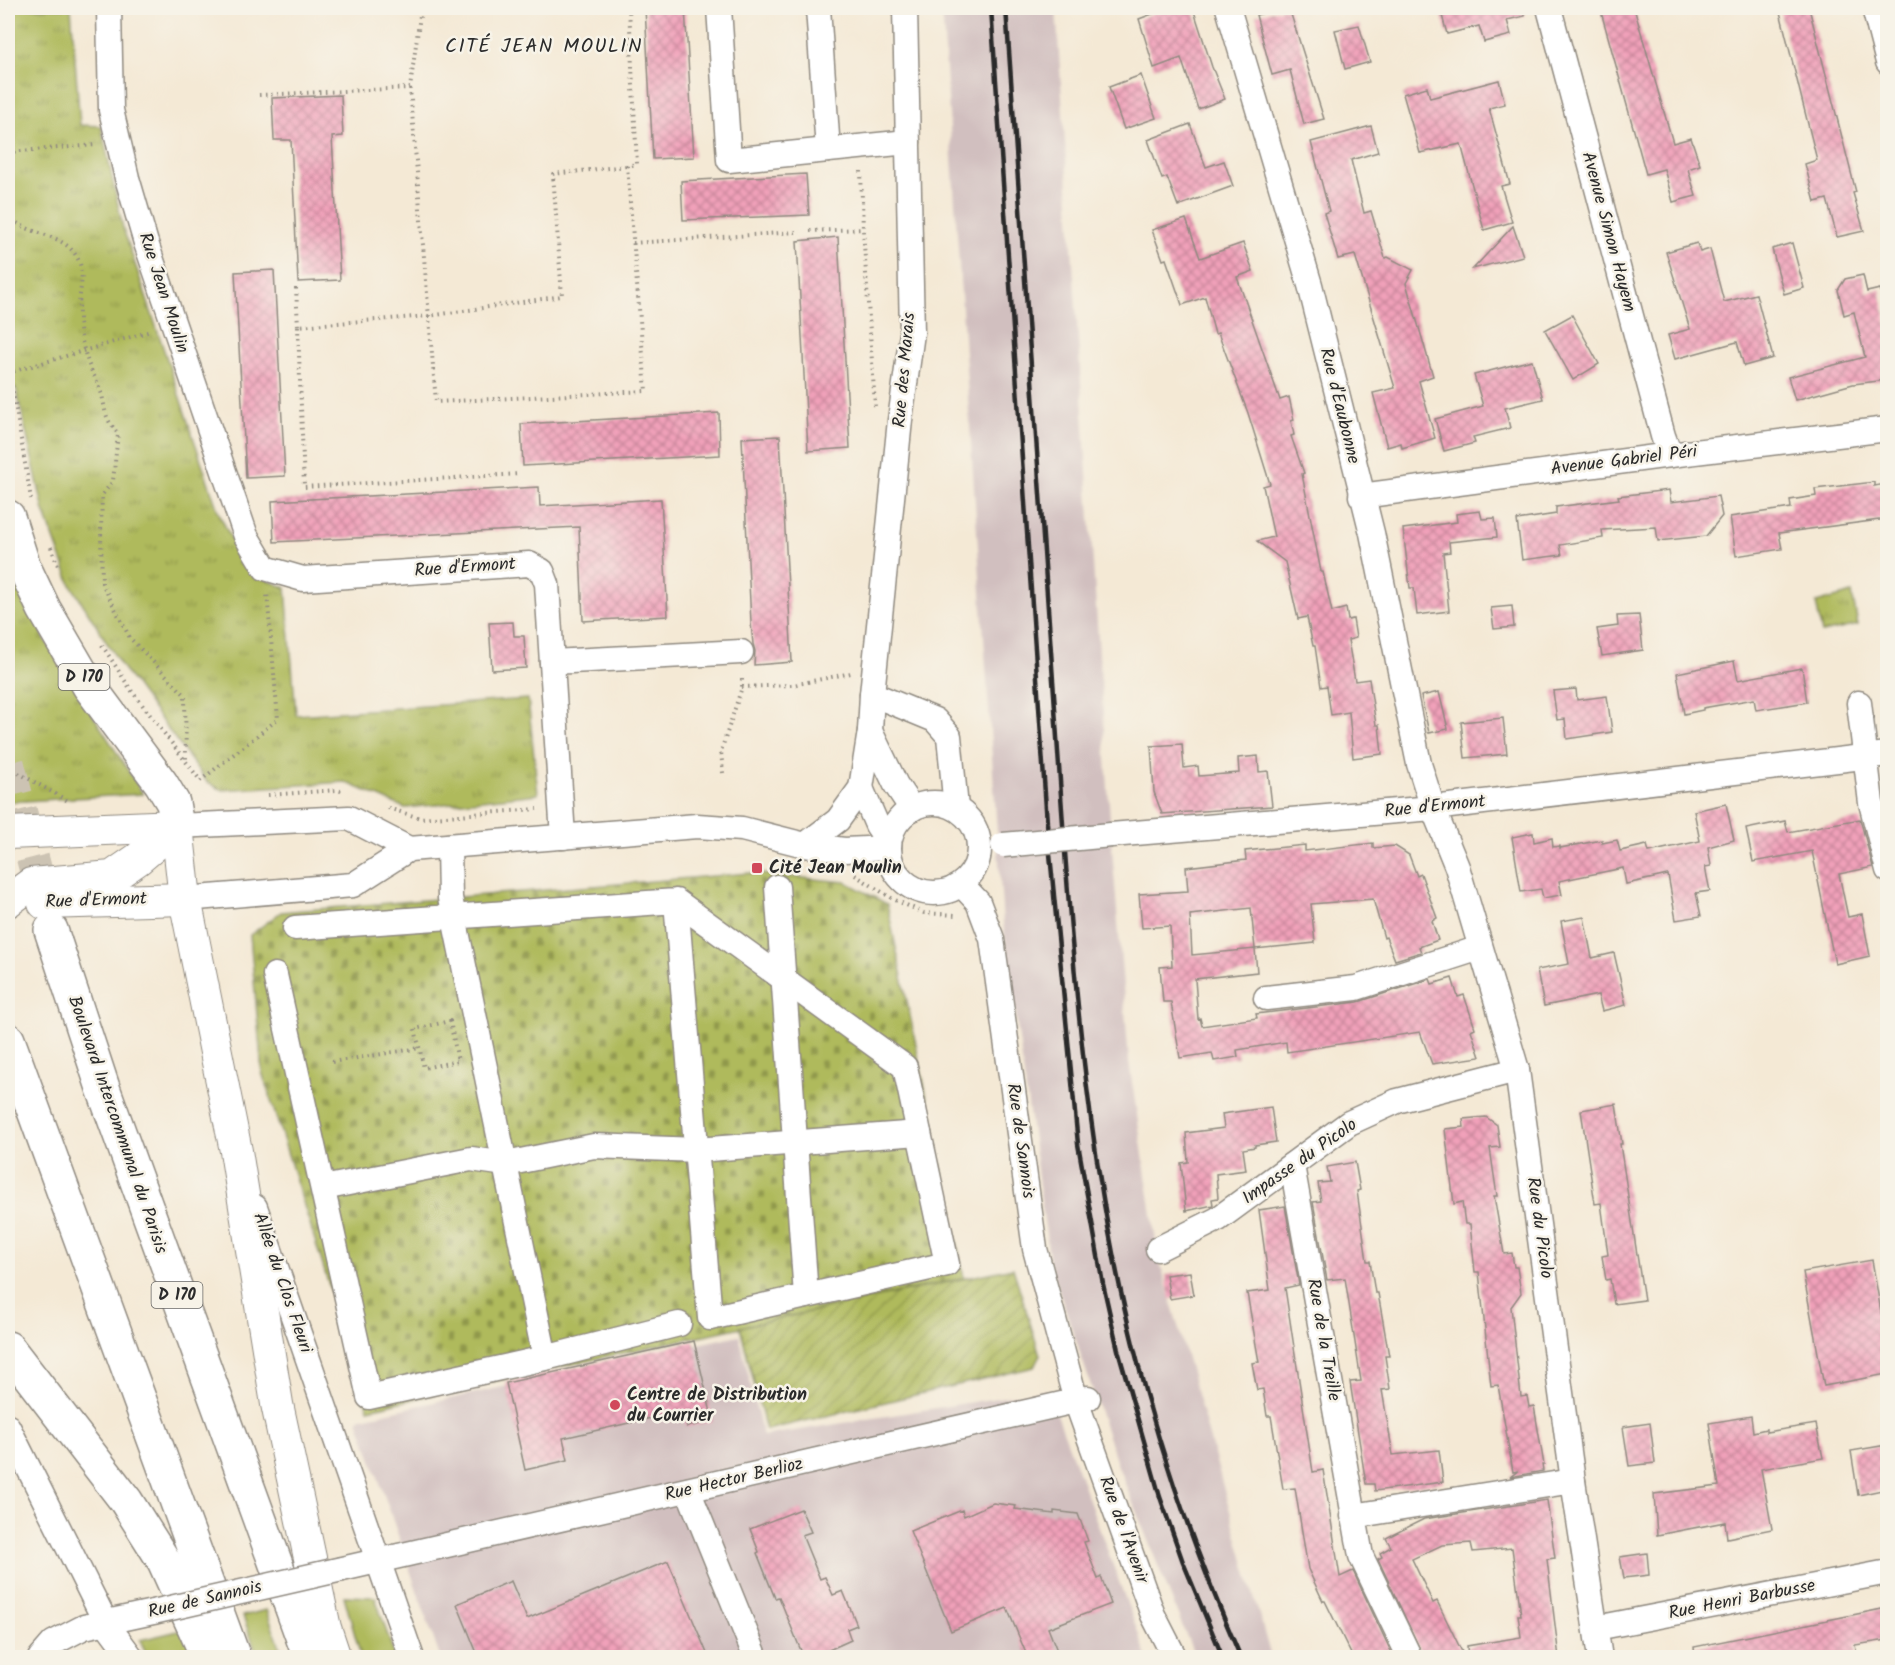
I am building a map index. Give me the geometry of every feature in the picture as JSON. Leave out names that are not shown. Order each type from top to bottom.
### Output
[{"type":"highway","name":"D 170","points":[[21,511],[24,567],[89,686],[161,783],[173,803],[177,826]]},
{"type":"highway","name":"Boulevard Intercommunal du Parisis","points":[[51,930],[107,1099],[310,1658]]},
{"type":"highway","points":[[8,1040],[234,1658]]},
{"type":"highway","points":[[8,1348],[126,1501],[164,1561],[208,1658]]},
{"type":"main road","points":[[8,853],[21,833],[177,826]]},
{"type":"main road","points":[[8,902],[31,884],[112,877],[138,859],[177,826]]},
{"type":"main road","name":"Allée du Clos Fleuri","points":[[177,826],[185,899],[236,1151]]},
{"type":"main road","name":"Rue d'Ermont","points":[[8,902],[185,899]]},
{"type":"main road","points":[[236,1151],[277,1404],[325,1628],[335,1658]]},
{"type":"street","name":"Rue Jean Moulin","points":[[109,8],[111,110],[146,243],[246,536],[265,568]]},
{"type":"street","points":[[719,8],[729,160],[908,142]]},
{"type":"street","points":[[818,8],[828,150]]},
{"type":"street","name":"Rue des Marais","points":[[805,845],[838,820],[861,788],[870,731],[900,420],[912,333],[904,8]]},
{"type":"street","name":"Rue d'Eaubonne","points":[[1228,8],[1310,285],[1372,533],[1419,764],[1433,808]]},
{"type":"street","name":"Avenue Simon Hayem","points":[[1549,8],[1670,455]]},
{"type":"street","points":[[1874,8],[1887,62]]},
{"type":"street","name":"Avenue Gabriel Péri","points":[[1361,496],[1887,429]]},
{"type":"street","name":"Rue d'Ermont","points":[[265,568],[303,579],[529,564],[542,572],[547,584],[563,837]]},
{"type":"street","points":[[552,662],[741,652]]},
{"type":"street","points":[[872,694],[935,720],[950,736],[956,808]]},
{"type":"street","points":[[1859,703],[1876,755],[1871,803],[1887,870]]},
{"type":"street","name":"Rue des Marais","points":[[870,731],[896,785],[912,809]]},
{"type":"street","name":"Rue d'Ermont","points":[[992,846],[1433,808],[1876,755]]},
{"type":"street","points":[[861,788],[889,846]]},
{"type":"street","points":[[926,803],[941,803],[956,808],[965,814],[978,835],[992,846],[978,861],[972,874],[970,894],[949,891],[935,894],[920,892],[897,875],[891,862],[889,846],[892,830],[900,818],[926,803]]},
{"type":"street","name":"Rue du Picolo","points":[[1433,808],[1457,867],[1517,1070],[1573,1481],[1600,1658]]},
{"type":"street","points":[[177,826],[349,818],[409,849]]},
{"type":"street","points":[[185,899],[353,885],[409,849],[697,826],[742,830],[805,845],[844,850],[889,846]]},
{"type":"street","points":[[449,846],[450,898],[545,1358]]},
{"type":"street","points":[[777,887],[806,1296]]},
{"type":"street","name":"Rue de Sannois","points":[[970,894],[992,939],[1035,1249],[1082,1399]]},
{"type":"street","points":[[295,928],[676,901],[905,1067],[947,1264],[710,1317],[676,901]]},
{"type":"street","points":[[1266,998],[1356,988],[1480,948]]},
{"type":"street","points":[[275,975],[369,1397],[545,1358],[679,1324]]},
{"type":"street","name":"Impasse du Picolo","points":[[1158,1249],[1218,1220],[1349,1123],[1396,1101],[1517,1070]]},
{"type":"street","points":[[323,1188],[471,1159],[506,1164],[594,1146],[697,1150],[919,1133]]},
{"type":"street","name":"Allée du Clos Fleuri","points":[[236,1151],[412,1658]]},
{"type":"street","name":"Rue de la Treille","points":[[1292,1165],[1361,1556],[1410,1658]]},
{"type":"street","name":"Rue Hector Berlioz","points":[[379,1561],[1082,1399]]},
{"type":"street","name":"Rue de l'Avenir","points":[[1082,1399],[1153,1616],[1175,1658]]},
{"type":"street","points":[[8,1427],[106,1623],[132,1658]]},
{"type":"street","points":[[1353,1516],[1573,1481]]},
{"type":"street","points":[[688,1490],[756,1658]]},
{"type":"street","name":"Rue de Sannois","points":[[55,1653],[84,1627],[379,1561]]},
{"type":"street","name":"Rue Henri Barbusse","points":[[1596,1628],[1887,1572]]},
{"type":"path","points":[[421,8],[410,88],[436,402],[646,391],[627,166]]},
{"type":"path","points":[[298,326],[429,316],[562,296],[554,174],[637,164],[629,8]]},
{"type":"path","points":[[259,95],[410,88]]},
{"type":"path","points":[[8,152],[119,144]]},
{"type":"path","points":[[860,147],[862,229],[875,414],[900,420]]},
{"type":"path","points":[[8,215],[15,224],[29,231],[53,236],[67,245],[80,262],[82,283],[78,308],[85,350],[88,363],[101,390],[108,418],[118,434],[113,481],[102,495],[102,583],[130,638],[184,695],[186,761]]},
{"type":"path","points":[[810,231],[862,229]]},
{"type":"path","points":[[633,243],[796,232]]},
{"type":"path","points":[[296,288],[304,487],[519,474]]},
{"type":"path","points":[[8,373],[173,324]]},
{"type":"path","points":[[8,362],[8,373],[30,494],[21,511]]},
{"type":"path","points":[[47,537],[60,569]]},
{"type":"path","points":[[196,788],[200,780],[278,719],[265,568]]},
{"type":"path","points":[[99,641],[131,690],[200,780]]},
{"type":"path","points":[[723,773],[721,751],[742,687],[741,652]]},
{"type":"path","points":[[742,687],[793,685],[875,669]]},
{"type":"path","points":[[8,767],[72,804]]},
{"type":"path","points":[[262,795],[337,790],[348,794]]},
{"type":"path","points":[[381,805],[420,818],[562,807]]},
{"type":"path","points":[[844,850],[848,866],[854,875],[892,899],[924,913],[956,915],[970,894]]},
{"type":"path","points":[[450,1021],[458,1061],[424,1068],[420,1048],[415,1029],[450,1021]]},
{"type":"path","points":[[332,1062],[420,1048]]},
{"type":"shaded area","points":[[942,8],[1056,8],[1112,848],[1129,1062],[1158,1255],[1271,1657],[1195,1657],[1118,1466],[1050,1263],[1003,922]]},
{"type":"shaded area","points":[[739,1335],[763,1436],[1048,1390],[1147,1657],[440,1657],[358,1419]]},
{"type":"green space","points":[[8,8],[71,8],[80,125],[101,126],[123,228],[218,511],[239,555],[265,579],[286,588],[296,715],[528,699],[538,794],[405,808],[345,782],[222,790],[207,782],[122,667],[71,585],[44,511],[16,388],[8,389]]},
{"type":"green space","points":[[8,544],[44,638],[143,794],[8,802]]},
{"type":"green space","points":[[1852,593],[1858,625],[1822,633],[1816,603]]},
{"type":"green space","points":[[750,873],[846,882],[887,904],[964,1278],[368,1409],[262,1072],[250,935],[281,912]]},
{"type":"green space","points":[[1013,1268],[1040,1355],[1034,1367],[766,1430],[740,1327]]},
{"type":"green space","points":[[344,1596],[375,1597],[395,1657],[361,1657]]},
{"type":"green space","points":[[266,1610],[284,1657],[258,1657],[243,1616]]},
{"type":"green space","points":[[187,1629],[197,1657],[148,1657],[140,1640]]},
{"type":"building","points":[[645,8],[685,8],[694,157],[653,159]]},
{"type":"building","points":[[1168,8],[1193,8],[1225,99],[1198,109],[1181,58],[1154,68],[1139,19]]},
{"type":"building","points":[[1289,8],[1324,119],[1304,124],[1290,70],[1272,75],[1256,15]]},
{"type":"building","points":[[1440,8],[1524,8],[1525,16],[1507,20],[1511,35],[1484,42],[1479,26],[1447,34]]},
{"type":"building","points":[[1600,8],[1634,8],[1673,143],[1691,138],[1700,165],[1688,169],[1696,196],[1673,202],[1664,169],[1646,174]]},
{"type":"building","points":[[1779,8],[1809,8],[1864,231],[1837,237],[1827,199],[1815,202],[1805,164],[1817,160]]},
{"type":"building","points":[[1359,25],[1370,62],[1345,69],[1335,30]]},
{"type":"building","points":[[1141,75],[1156,118],[1124,129],[1109,87]]},
{"type":"building","points":[[1499,80],[1505,104],[1489,108],[1510,184],[1501,186],[1512,222],[1484,230],[1461,144],[1420,153],[1403,94],[1427,87],[1430,98]]},
{"type":"building","points":[[341,95],[343,136],[332,137],[340,280],[298,282],[291,140],[274,140],[272,98]]},
{"type":"building","points":[[1190,124],[1206,167],[1224,161],[1233,186],[1178,206],[1167,177],[1162,179],[1148,140]]},
{"type":"building","points":[[1371,126],[1378,152],[1351,160],[1364,213],[1371,211],[1385,258],[1388,257],[1413,270],[1406,283],[1433,376],[1419,381],[1435,438],[1402,448],[1401,443],[1387,447],[1373,393],[1395,388],[1355,255],[1338,259],[1324,213],[1329,211],[1311,142]]},
{"type":"building","points":[[806,174],[809,215],[683,220],[681,181]]},
{"type":"building","points":[[1186,219],[1200,258],[1243,243],[1253,271],[1237,277],[1280,400],[1289,397],[1294,420],[1291,421],[1294,435],[1291,436],[1304,473],[1302,474],[1321,572],[1323,572],[1332,612],[1346,608],[1348,620],[1353,619],[1356,638],[1348,640],[1355,681],[1369,679],[1376,725],[1379,725],[1382,754],[1353,758],[1349,712],[1331,715],[1327,686],[1321,687],[1315,646],[1313,646],[1307,617],[1298,619],[1285,562],[1257,541],[1274,537],[1263,486],[1270,484],[1248,413],[1218,333],[1215,334],[1205,297],[1182,305],[1166,259],[1163,260],[1152,230]]},
{"type":"building","points":[[1513,226],[1523,256],[1473,269]]},
{"type":"building","points":[[838,237],[850,448],[808,451],[797,241]]},
{"type":"building","points":[[1697,243],[1700,252],[1710,249],[1724,302],[1756,294],[1773,358],[1744,366],[1737,342],[1675,359],[1668,335],[1690,329],[1666,252]]},
{"type":"building","points":[[1792,243],[1804,288],[1784,294],[1772,249]]},
{"type":"building","points":[[274,270],[285,476],[246,478],[235,272]]},
{"type":"building","points":[[1863,275],[1867,292],[1880,289],[1887,325],[1887,380],[1853,384],[1795,400],[1788,377],[1865,357],[1854,312],[1844,315],[1838,290],[1845,279]]},
{"type":"building","points":[[1572,315],[1599,364],[1573,380],[1545,330]]},
{"type":"building","points":[[1532,360],[1543,399],[1505,408],[1510,428],[1473,437],[1475,443],[1444,451],[1435,419],[1483,406],[1474,375]]},
{"type":"building","points":[[719,413],[720,455],[523,466],[521,424]]},
{"type":"building","points":[[780,436],[792,662],[754,665],[742,438]]},
{"type":"building","points":[[1874,482],[1874,486],[1885,484],[1887,488],[1887,519],[1779,533],[1782,549],[1736,556],[1730,517],[1791,508],[1790,500],[1816,496],[1815,489]]},
{"type":"building","points":[[539,487],[540,506],[661,499],[668,616],[583,621],[579,527],[274,542],[272,501]]},
{"type":"building","points":[[1669,490],[1671,502],[1718,496],[1722,516],[1706,536],[1658,541],[1656,527],[1602,530],[1603,538],[1560,545],[1562,555],[1522,560],[1517,520],[1556,514],[1556,507]]},
{"type":"building","points":[[1480,511],[1482,519],[1495,518],[1497,537],[1449,542],[1450,552],[1443,553],[1449,611],[1417,615],[1414,588],[1410,588],[1403,529],[1457,522],[1456,514]]},
{"type":"building","points":[[1512,606],[1514,627],[1494,629],[1491,608]]},
{"type":"building","points":[[1639,615],[1643,650],[1602,656],[1597,629],[1618,626],[1617,616]]},
{"type":"building","points":[[513,622],[514,636],[524,636],[526,668],[492,670],[489,623]]},
{"type":"building","points":[[1734,661],[1738,680],[1802,668],[1807,702],[1756,710],[1754,699],[1703,708],[1703,710],[1684,714],[1677,673]]},
{"type":"building","points":[[1576,689],[1577,700],[1607,696],[1612,732],[1567,739],[1565,719],[1557,720],[1553,691]]},
{"type":"building","points":[[1439,692],[1448,729],[1429,733],[1421,696]]},
{"type":"building","points":[[1503,718],[1507,754],[1465,758],[1461,722]]},
{"type":"building","points":[[1182,744],[1184,768],[1198,766],[1199,776],[1239,773],[1238,758],[1258,756],[1259,772],[1268,771],[1272,806],[1162,814],[1154,792],[1151,746]]},
{"type":"building","points":[[1726,804],[1734,840],[1708,847],[1711,866],[1705,867],[1710,891],[1696,893],[1701,916],[1676,920],[1668,875],[1626,884],[1623,868],[1559,881],[1562,895],[1543,898],[1541,889],[1521,892],[1512,837],[1533,833],[1534,842],[1552,838],[1553,847],[1560,846],[1560,848],[1602,840],[1602,843],[1617,840],[1620,851],[1647,845],[1649,852],[1700,841],[1694,811]]},
{"type":"building","points":[[1860,819],[1873,867],[1839,874],[1848,917],[1862,914],[1870,956],[1835,964],[1812,851],[1753,862],[1746,829],[1785,821],[1788,832]]},
{"type":"building","points":[[1373,843],[1373,848],[1395,846],[1409,855],[1417,876],[1421,874],[1437,918],[1432,921],[1438,940],[1419,947],[1421,952],[1395,960],[1386,937],[1384,938],[1373,899],[1311,904],[1315,943],[1255,949],[1257,972],[1195,979],[1198,1019],[1200,1018],[1202,1026],[1257,1018],[1256,1014],[1358,1002],[1430,979],[1432,984],[1452,978],[1458,997],[1464,995],[1475,1028],[1471,1030],[1480,1057],[1432,1064],[1420,1032],[1287,1052],[1286,1042],[1237,1050],[1238,1057],[1214,1061],[1212,1053],[1180,1058],[1171,1002],[1163,1002],[1160,967],[1172,966],[1170,926],[1142,928],[1139,894],[1188,891],[1186,867],[1246,860],[1245,851],[1305,845],[1305,851]],"holes":[[[1251,908],[1255,949],[1192,955],[1190,915]]]},
{"type":"building","points":[[1584,917],[1592,958],[1614,953],[1626,1005],[1602,1011],[1598,995],[1544,1006],[1537,970],[1569,964],[1561,921]]},
{"type":"building","points":[[1616,1104],[1644,1300],[1614,1304],[1610,1279],[1606,1280],[1602,1256],[1608,1255],[1601,1203],[1595,1204],[1581,1110]]},
{"type":"building","points":[[1271,1107],[1276,1142],[1243,1149],[1246,1170],[1216,1174],[1218,1198],[1212,1199],[1213,1205],[1186,1211],[1181,1163],[1188,1162],[1186,1133],[1224,1128],[1222,1114]]},
{"type":"building","points":[[1486,1117],[1497,1125],[1500,1147],[1490,1148],[1497,1196],[1494,1196],[1504,1254],[1512,1253],[1514,1267],[1517,1267],[1521,1293],[1511,1307],[1521,1397],[1527,1396],[1529,1407],[1534,1406],[1544,1465],[1542,1465],[1543,1471],[1510,1477],[1518,1471],[1513,1472],[1498,1385],[1491,1386],[1479,1272],[1475,1272],[1470,1224],[1465,1224],[1462,1202],[1454,1204],[1445,1129],[1464,1127],[1463,1119]]},
{"type":"building","points":[[1355,1162],[1367,1261],[1370,1261],[1375,1293],[1378,1293],[1389,1356],[1385,1356],[1390,1389],[1382,1390],[1393,1455],[1439,1450],[1443,1482],[1375,1491],[1374,1484],[1366,1484],[1350,1382],[1361,1381],[1345,1278],[1327,1280],[1313,1202],[1321,1201],[1318,1183],[1330,1182],[1327,1167]]},
{"type":"building","points":[[1285,1206],[1299,1285],[1285,1288],[1313,1472],[1323,1470],[1340,1577],[1353,1571],[1394,1658],[1353,1658],[1323,1601],[1308,1569],[1295,1488],[1283,1489],[1271,1416],[1267,1416],[1263,1389],[1257,1390],[1252,1363],[1259,1362],[1247,1293],[1270,1290],[1259,1210]]},
{"type":"building","points":[[1872,1260],[1887,1346],[1887,1374],[1824,1386],[1803,1272]]},
{"type":"building","points":[[1190,1272],[1194,1295],[1170,1299],[1166,1275]]},
{"type":"building","name":"Centre de Distribution du Courrier","points":[[694,1341],[713,1421],[687,1427],[682,1411],[563,1438],[568,1460],[525,1470],[506,1383]]},
{"type":"building","points":[[1751,1416],[1753,1432],[1816,1424],[1823,1458],[1761,1469],[1772,1529],[1727,1538],[1725,1522],[1657,1535],[1654,1494],[1719,1486],[1709,1423]]},
{"type":"building","points":[[1650,1423],[1655,1463],[1629,1466],[1623,1427]]},
{"type":"building","points":[[1887,1445],[1887,1489],[1858,1495],[1851,1451]]},
{"type":"building","points":[[1547,1500],[1555,1558],[1547,1559],[1559,1658],[1468,1658],[1467,1646],[1521,1637],[1518,1615],[1521,1615],[1512,1548],[1473,1552],[1471,1543],[1442,1545],[1412,1559],[1433,1603],[1437,1601],[1465,1658],[1424,1658],[1378,1559],[1382,1557],[1380,1553],[1391,1547],[1386,1538],[1424,1519]]},
{"type":"building","points":[[993,1503],[1016,1506],[1015,1509],[1054,1514],[1054,1511],[1078,1514],[1088,1541],[1084,1542],[1098,1579],[1101,1577],[1111,1604],[1048,1628],[1060,1658],[1028,1658],[1007,1608],[951,1631],[910,1531],[962,1510],[964,1516]]},
{"type":"building","points":[[801,1509],[811,1532],[802,1535],[820,1579],[825,1577],[833,1595],[843,1591],[857,1625],[847,1629],[851,1640],[811,1658],[804,1658],[779,1597],[775,1598],[750,1529]]},
{"type":"building","points":[[1647,1553],[1649,1575],[1624,1578],[1620,1557]]},
{"type":"building","points":[[668,1561],[709,1658],[479,1658],[457,1604],[511,1581],[527,1619]]},
{"type":"building","points":[[1887,1608],[1887,1640],[1855,1645],[1857,1655],[1842,1658],[1695,1658],[1694,1647]]},
{"type":"tunnel","points":[[8,763],[46,910]]},
{"type":"railway","points":[[991,8],[1047,823],[1078,1144],[1103,1284],[1118,1350],[1160,1497],[1183,1562],[1223,1658]]},
{"type":"railway","points":[[1006,8],[1071,932],[1088,1099],[1115,1266],[1144,1388],[1181,1505],[1209,1582],[1241,1658]]},
{"type":"place","name":"Cité Jean Moulin","points":[[757,868]]},
{"type":"place","name":"Centre de Distribution du Courrier","points":[[615,1405]]},
{"type":"district","name":"CITÉ JEAN MOULIN","points":[[544,47]]}]
